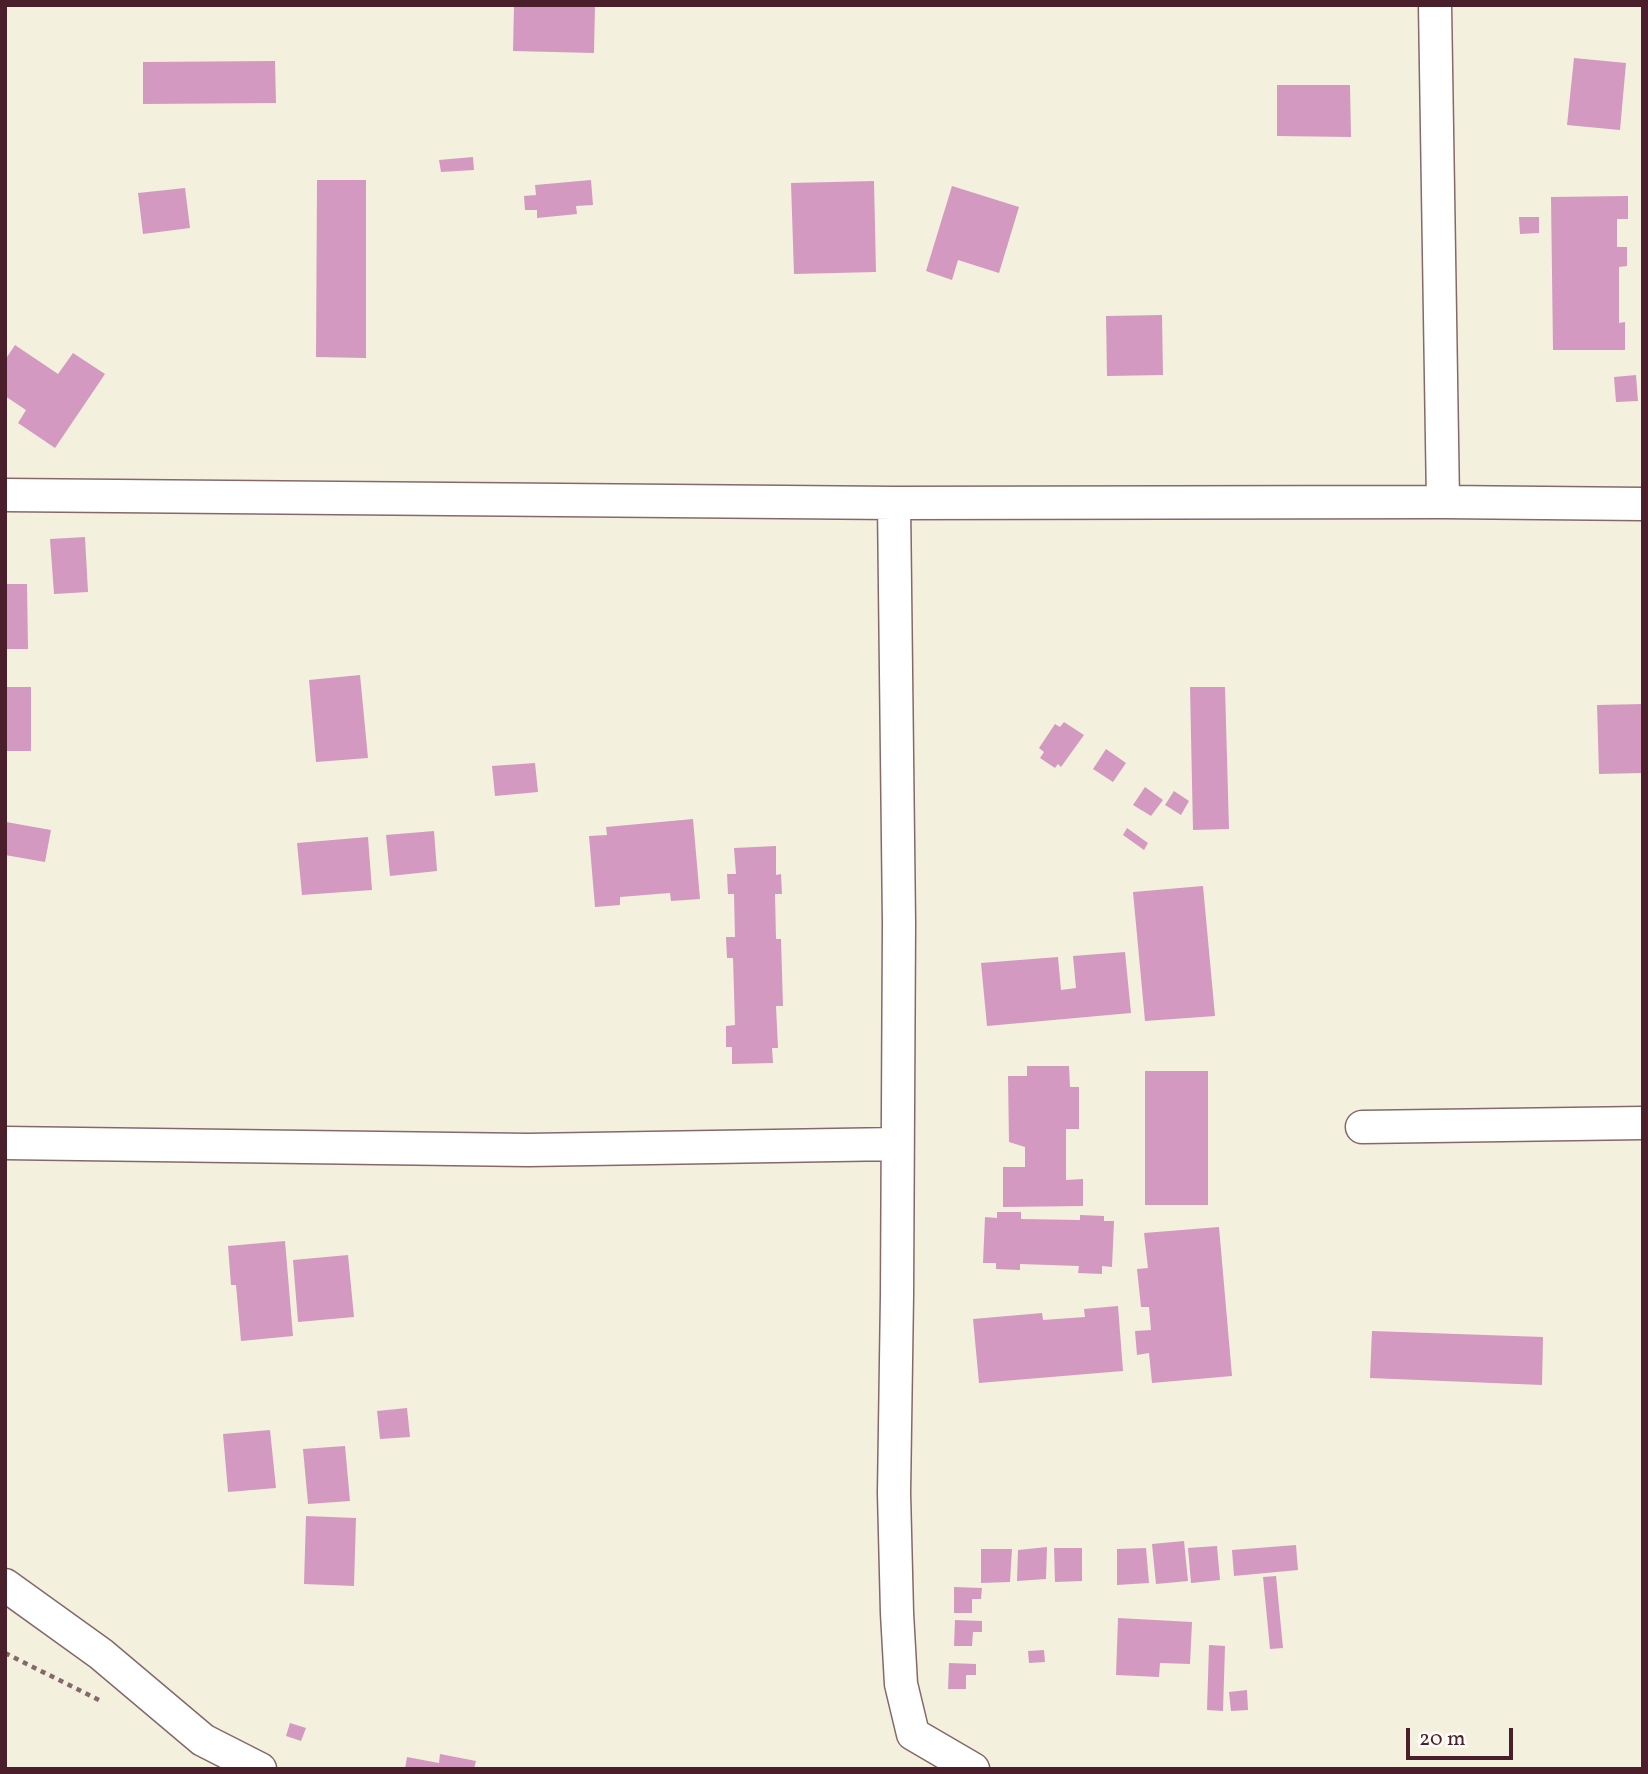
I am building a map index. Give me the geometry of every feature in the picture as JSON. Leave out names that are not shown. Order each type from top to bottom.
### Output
[{"type":"street","points":[[1435,5],[1443,502]]},
{"type":"street","points":[[5,495],[894,503],[1643,504]]},
{"type":"street","points":[[894,503],[899,924],[894,1493],[901,1685],[913,1734],[973,1769]]},
{"type":"street","points":[[1363,1127],[1643,1123]]},
{"type":"street","points":[[5,1143],[528,1150],[897,1144]]},
{"type":"street","points":[[5,1585],[101,1654],[203,1741],[260,1769]]},
{"type":"building","points":[[514,5],[595,5],[594,53],[513,51]]},
{"type":"building","points":[[1574,58],[1626,63],[1620,130],[1567,125]]},
{"type":"building","points":[[275,61],[276,103],[143,104],[143,62]]},
{"type":"building","points":[[1277,85],[1350,85],[1351,137],[1277,136]]},
{"type":"building","points":[[473,157],[474,170],[441,172],[439,160]]},
{"type":"building","points":[[317,180],[366,180],[366,358],[316,357]]},
{"type":"building","points":[[591,180],[593,205],[576,206],[577,214],[537,218],[537,210],[525,210],[524,196],[536,195],[535,185]]},
{"type":"building","points":[[874,181],[876,272],[794,274],[791,183]]},
{"type":"building","points":[[952,186],[1019,207],[999,273],[958,260],[952,280],[926,271]]},
{"type":"building","points":[[185,188],[190,228],[143,234],[138,193]]},
{"type":"building","points":[[1628,196],[1628,219],[1617,219],[1617,247],[1627,247],[1627,266],[1619,267],[1619,323],[1625,322],[1625,350],[1553,350],[1551,197]]},
{"type":"building","points":[[1519,217],[1539,217],[1539,233],[1520,234]]},
{"type":"building","points":[[1162,315],[1163,375],[1107,376],[1106,316]]},
{"type":"building","points":[[15,345],[58,374],[73,353],[105,374],[55,448],[18,423],[26,410],[5,396],[5,360]]},
{"type":"building","points":[[1636,375],[1638,401],[1616,402],[1614,377]]},
{"type":"building","points":[[85,537],[88,592],[54,594],[50,539]]},
{"type":"building","points":[[5,584],[27,584],[28,649],[5,649]]},
{"type":"building","points":[[360,675],[368,758],[316,762],[309,680]]},
{"type":"building","points":[[5,687],[31,687],[31,751],[5,751]]},
{"type":"building","points":[[1190,687],[1225,687],[1229,829],[1193,830]]},
{"type":"building","points":[[1643,704],[1643,773],[1599,774],[1597,705]]},
{"type":"building","points":[[1064,722],[1084,735],[1061,767],[1058,764],[1055,768],[1040,758],[1044,752],[1039,748],[1055,724],[1060,727]]},
{"type":"building","points":[[1106,749],[1126,763],[1113,782],[1093,769]]},
{"type":"building","points":[[535,763],[538,792],[495,796],[492,766]]},
{"type":"building","points":[[1145,787],[1163,800],[1151,816],[1133,805]]},
{"type":"building","points":[[1174,791],[1189,801],[1181,815],[1165,805]]},
{"type":"building","points":[[693,819],[700,899],[671,901],[670,893],[620,897],[620,905],[595,907],[589,836],[607,835],[606,827]]},
{"type":"building","points":[[6,822],[51,830],[45,862],[5,855]]},
{"type":"building","points":[[1127,828],[1148,843],[1144,850],[1123,835]]},
{"type":"building","points":[[434,831],[437,871],[390,876],[386,835]]},
{"type":"building","points":[[368,837],[372,890],[302,895],[297,843]]},
{"type":"building","points":[[776,846],[776,875],[781,874],[782,894],[775,894],[776,939],[781,939],[783,1006],[776,1006],[778,1048],[772,1048],[773,1063],[732,1064],[732,1047],[726,1047],[726,1026],[735,1025],[733,958],[727,958],[726,937],[735,937],[734,894],[728,894],[727,874],[736,874],[734,848]]},
{"type":"building","points":[[1203,886],[1215,1016],[1145,1021],[1133,892]]},
{"type":"building","points":[[1125,952],[1131,1013],[987,1026],[981,963],[1058,957],[1061,990],[1076,988],[1073,956]]},
{"type":"building","points":[[1027,1066],[1069,1066],[1070,1087],[1079,1087],[1079,1129],[1066,1129],[1066,1180],[1083,1179],[1083,1206],[1003,1207],[1003,1167],[1025,1167],[1025,1147],[1009,1142],[1008,1076],[1027,1076]]},
{"type":"building","points":[[1145,1071],[1208,1071],[1208,1205],[1145,1205]]},
{"type":"building","points":[[997,1212],[1021,1212],[1021,1219],[1080,1220],[1080,1215],[1104,1216],[1104,1221],[1114,1221],[1112,1267],[1102,1266],[1102,1274],[1078,1273],[1079,1266],[1020,1264],[1020,1270],[996,1269],[996,1263],[983,1263],[985,1217],[997,1218]]},
{"type":"building","points":[[1219,1227],[1232,1376],[1152,1383],[1149,1353],[1137,1355],[1135,1331],[1151,1330],[1149,1307],[1141,1307],[1137,1269],[1148,1268],[1144,1233]]},
{"type":"building","points":[[285,1241],[293,1336],[241,1341],[236,1285],[231,1285],[228,1246]]},
{"type":"building","points":[[348,1255],[354,1317],[298,1322],[293,1260]]},
{"type":"building","points":[[1118,1306],[1123,1371],[979,1383],[973,1319],[1042,1313],[1043,1320],[1085,1317],[1084,1309]]},
{"type":"building","points":[[1372,1331],[1543,1337],[1542,1385],[1370,1378]]},
{"type":"building","points":[[407,1408],[410,1437],[380,1439],[377,1411]]},
{"type":"building","points":[[270,1430],[276,1488],[228,1492],[223,1434]]},
{"type":"building","points":[[345,1446],[350,1501],[308,1504],[303,1449]]},
{"type":"building","points":[[306,1516],[356,1518],[354,1586],[304,1584]]},
{"type":"building","points":[[1184,1541],[1188,1581],[1156,1584],[1152,1544]]},
{"type":"building","points":[[1296,1545],[1298,1570],[1234,1576],[1232,1550]]},
{"type":"building","points":[[1217,1546],[1220,1580],[1191,1583],[1188,1548]]},
{"type":"building","points":[[1047,1547],[1046,1579],[1017,1581],[1018,1550]]},
{"type":"building","points":[[1054,1548],[1082,1548],[1082,1581],[1055,1582]]},
{"type":"building","points":[[1146,1548],[1149,1583],[1117,1585],[1117,1549]]},
{"type":"building","points":[[981,1549],[1012,1549],[1010,1582],[981,1583]]},
{"type":"building","points":[[1276,1576],[1283,1648],[1270,1649],[1263,1577]]},
{"type":"building","points":[[954,1587],[982,1588],[981,1599],[972,1599],[972,1613],[954,1613]]},
{"type":"building","points":[[1118,1618],[1192,1622],[1190,1664],[1160,1663],[1159,1677],[1116,1675]]},
{"type":"building","points":[[955,1620],[982,1621],[982,1632],[973,1632],[972,1646],[954,1646]]},
{"type":"building","points":[[1209,1645],[1225,1646],[1223,1711],[1207,1710]]},
{"type":"building","points":[[1044,1650],[1045,1662],[1029,1663],[1028,1651]]},
{"type":"building","points":[[949,1663],[976,1664],[976,1675],[966,1675],[966,1689],[948,1689]]},
{"type":"building","points":[[1247,1690],[1248,1710],[1231,1711],[1229,1692]]},
{"type":"building","points":[[290,1723],[306,1728],[301,1741],[286,1736]]},
{"type":"building","points":[[440,1754],[476,1761],[474,1769],[405,1769],[407,1757],[439,1763]]}]
